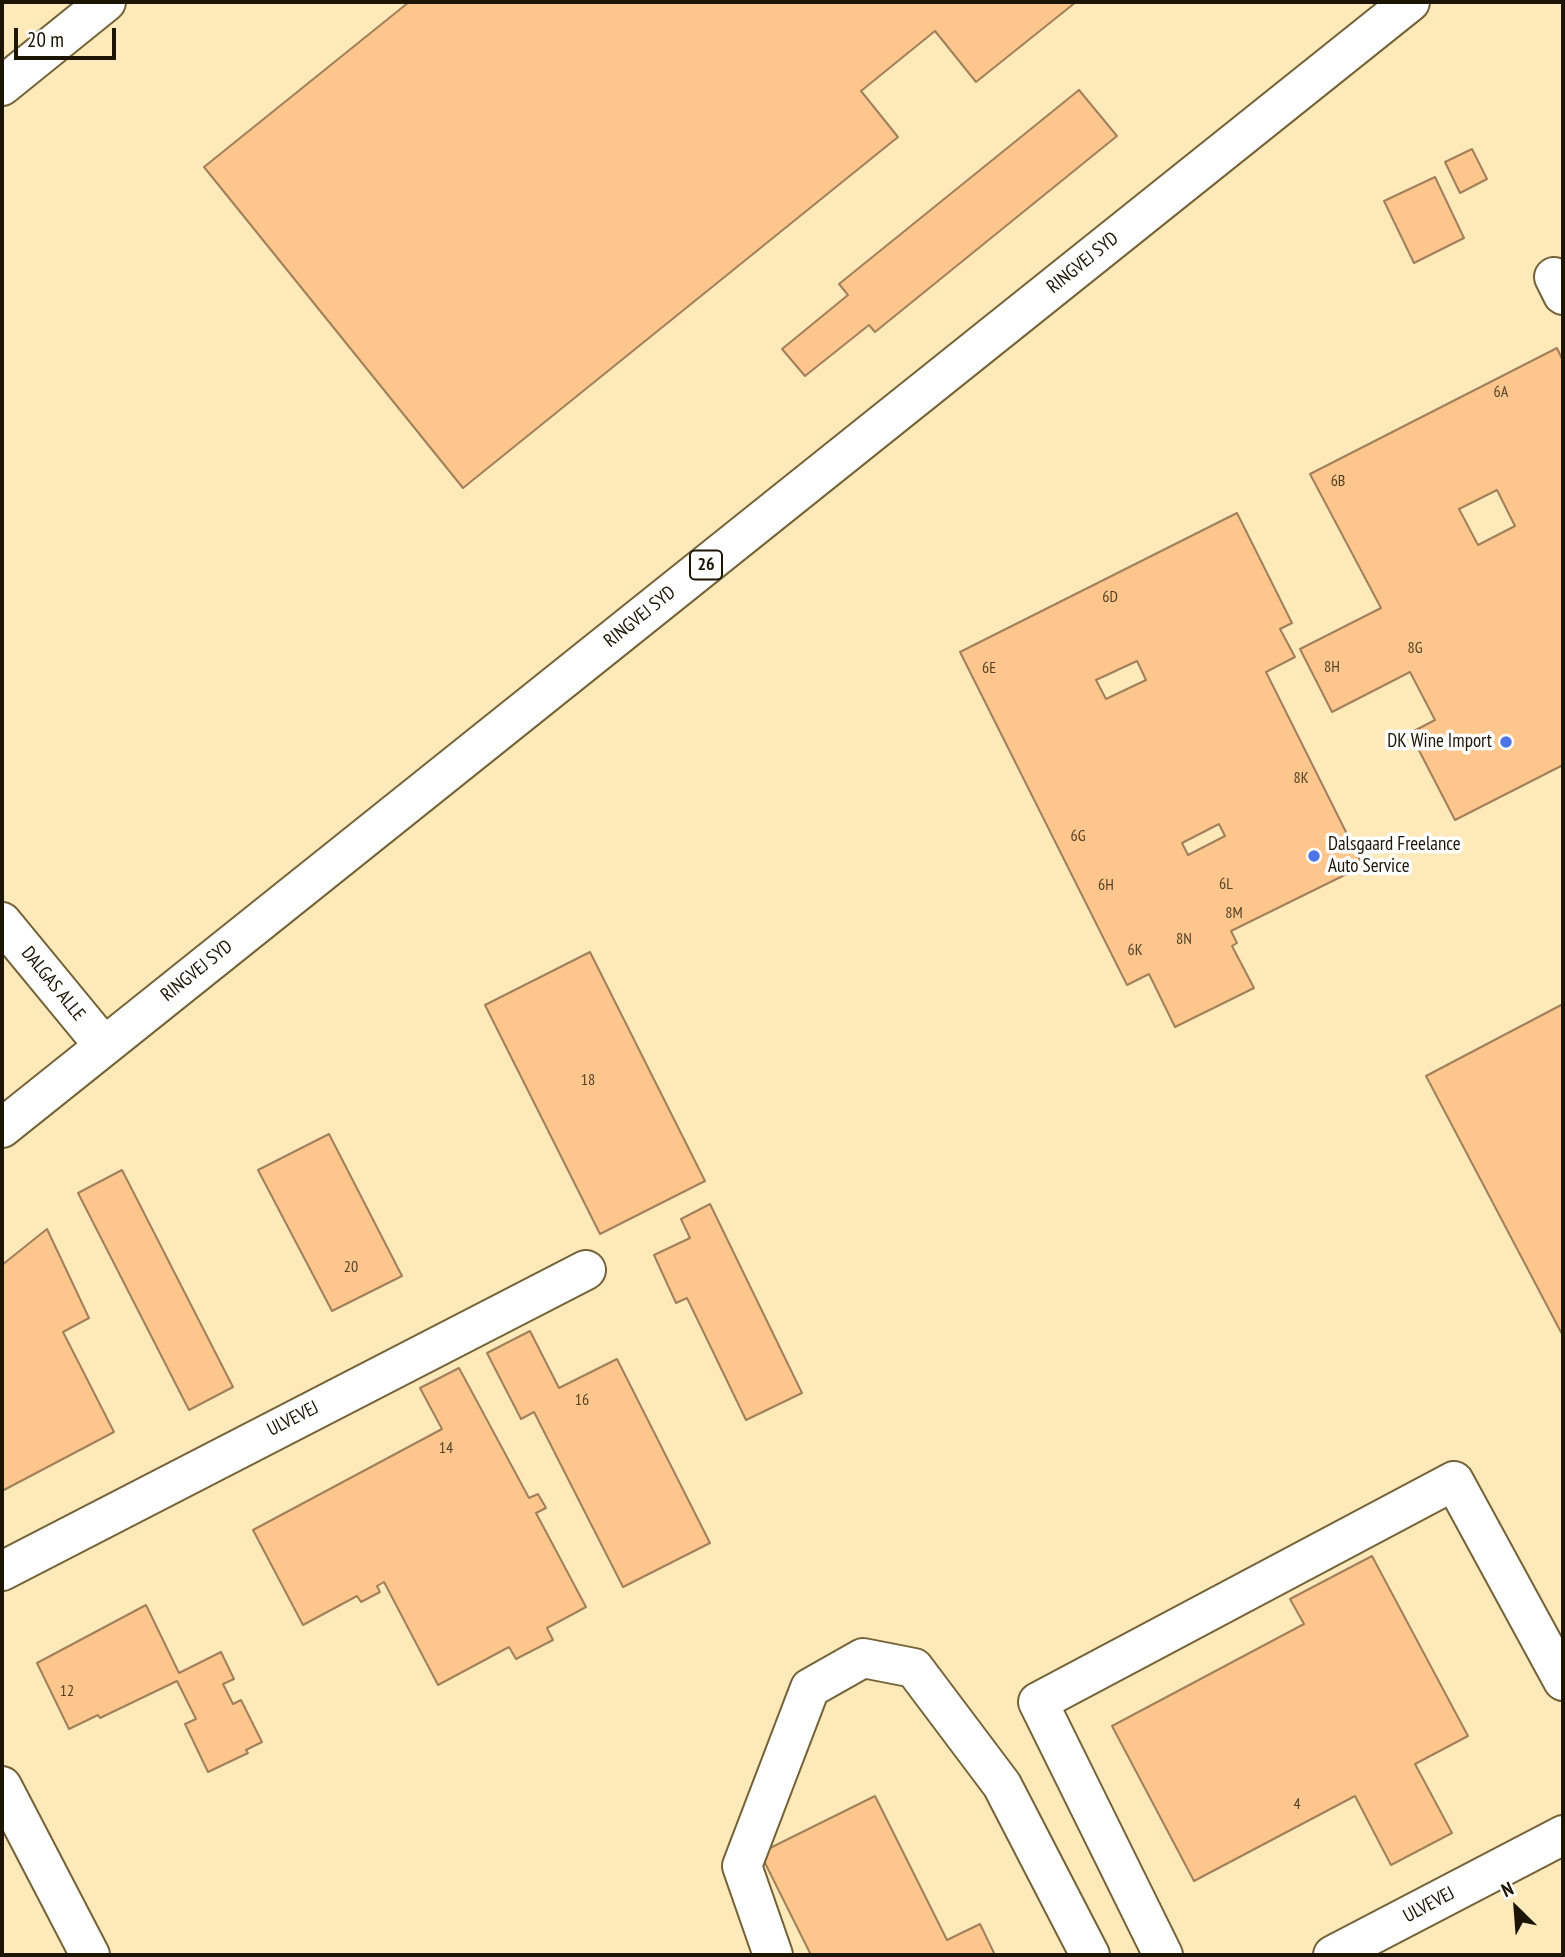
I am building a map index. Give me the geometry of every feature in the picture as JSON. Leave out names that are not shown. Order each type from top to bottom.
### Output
[{"type":"main road","points":[[2,86],[106,2]]},
{"type":"main road","name":"RINGVEJ SYD","points":[[2,1128],[1410,2]]},
{"type":"main road","name":"DALGAS ALLE","points":[[2,922],[104,1046]]},
{"type":"main road","name":"ULVEVEJ","points":[[2,1572],[586,1270]]},
{"type":"main road","points":[[1163,1955],[1038,1702],[1454,1480],[1563,1681]]},
{"type":"main road","points":[[773,1955],[742,1866],[810,1688],[863,1658],[914,1668],[922,1678],[1002,1785],[1090,1955]]},
{"type":"main road","points":[[2,1786],[90,1955]]},
{"type":"main road","name":"ULVEVEJ","points":[[1333,1955],[1563,1835]]},
{"type":"building","points":[[409,2],[1076,2],[976,82],[935,31],[861,91],[898,137],[463,488],[204,167]]},
{"type":"building","points":[[1079,90],[1117,136],[875,332],[869,325],[805,376],[782,349],[848,295],[839,284]]},
{"type":"building","points":[[1472,149],[1487,179],[1460,193],[1445,162]]},
{"type":"building","points":[[1435,177],[1464,238],[1414,263],[1384,201]]},
{"type":"building","points":[[1557,348],[1563,361],[1563,765],[1455,820],[1410,733],[1435,720],[1410,672],[1332,712],[1300,649],[1381,608],[1310,474]],"holes":[[[1497,490],[1515,526],[1478,545],[1459,509]]]},
{"type":"building","points":[[1237,513],[1292,623],[1280,629],[1295,657],[1266,672],[1363,866],[1231,931],[1237,943],[1232,946],[1254,988],[1175,1027],[1149,974],[1127,985],[960,652]],"holes":[[[1137,661],[1146,680],[1106,699],[1096,680]],[[1219,824],[1225,836],[1188,855],[1182,843]]]},
{"type":"building","points":[[590,952],[705,1181],[600,1234],[485,1005]]},
{"type":"building","points":[[1563,1004],[1563,1336],[1426,1076]]},
{"type":"building","points":[[329,1134],[402,1276],[332,1311],[258,1170]]},
{"type":"building","points":[[122,1170],[233,1387],[189,1410],[78,1193]]},
{"type":"building","points":[[710,1204],[802,1393],[746,1420],[687,1298],[676,1303],[654,1255],[690,1238],[681,1219]]},
{"type":"building","points":[[47,1229],[89,1318],[63,1332],[114,1432],[2,1491],[2,1265]]},
{"type":"building","points":[[530,1331],[559,1388],[617,1359],[710,1543],[623,1587],[534,1412],[521,1419],[487,1353]]},
{"type":"building","points":[[459,1368],[529,1498],[538,1494],[546,1508],[536,1513],[586,1607],[547,1628],[553,1640],[516,1659],[509,1647],[438,1685],[384,1582],[377,1586],[380,1592],[361,1602],[357,1596],[303,1625],[253,1530],[442,1429],[420,1388]]},
{"type":"building","points":[[1372,1556],[1468,1736],[1415,1764],[1452,1833],[1391,1865],[1355,1796],[1194,1881],[1112,1726],[1304,1624],[1290,1599]]},
{"type":"building","points":[[146,1605],[179,1673],[221,1652],[234,1679],[223,1684],[233,1704],[241,1700],[262,1742],[246,1750],[248,1753],[208,1772],[185,1724],[196,1719],[177,1681],[100,1718],[98,1715],[69,1729],[37,1663]]},
{"type":"building","points":[[875,1796],[947,1940],[980,1924],[995,1955],[811,1955],[760,1853]]},
{"type":"place","name":"DK Wine Import","points":[[1506,742]]},
{"type":"place","name":"Dalsgaard Freelance Auto Service","points":[[1314,856]]}]
